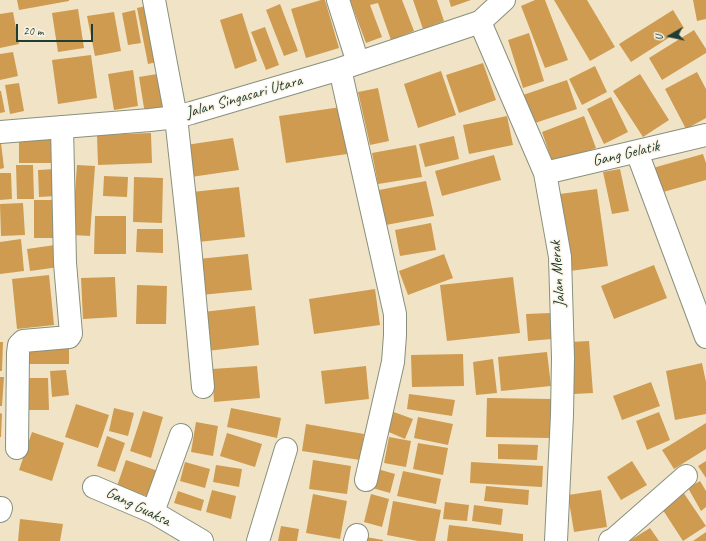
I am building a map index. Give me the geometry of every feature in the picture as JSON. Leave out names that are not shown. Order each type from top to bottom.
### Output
[{"type":"street","points":[[154,0],[176,117],[203,387]]},
{"type":"street","points":[[338,0],[395,314],[393,362],[366,480]]},
{"type":"street","points":[[480,22],[504,0]]},
{"type":"street","name":"Jalan Singasari Utara","points":[[0,132],[108,124],[176,117],[349,66],[480,22]]},
{"type":"street","name":"Jalan Merak","points":[[480,22],[545,173],[560,257],[563,358],[556,541]]},
{"type":"street","points":[[17,448],[19,345],[23,340],[68,337],[72,334],[65,263],[62,127]]},
{"type":"street","name":"Gang Gelatik","points":[[545,173],[706,135]]},
{"type":"street","points":[[637,152],[706,337]]},
{"type":"street","points":[[152,512],[180,435]]},
{"type":"street","points":[[258,541],[286,449]]},
{"type":"street","points":[[610,541],[686,476]]},
{"type":"street","name":"Gang Guaksa","points":[[94,487],[152,512],[202,541]]},
{"type":"building","points":[[17,0],[69,0],[69,1],[19,10]]},
{"type":"building","points":[[325,0],[339,48],[306,58],[291,9]]},
{"type":"building","points":[[350,0],[402,0],[414,31],[391,40],[378,3],[370,5],[382,37],[366,43]]},
{"type":"building","points":[[413,0],[437,0],[444,21],[423,29]]},
{"type":"building","points":[[449,0],[471,0],[451,7]]},
{"type":"building","points":[[535,0],[545,0],[568,60],[545,68],[521,6]]},
{"type":"building","points":[[554,0],[587,0],[615,47],[590,61]]},
{"type":"building","points":[[693,0],[706,0],[706,19],[697,21]]},
{"type":"building","points":[[280,4],[298,51],[284,56],[266,10]]},
{"type":"building","points":[[150,5],[162,61],[148,64],[137,8]]},
{"type":"building","points":[[78,9],[84,48],[58,52],[52,13]]},
{"type":"building","points":[[135,10],[141,43],[128,45],[122,13]]},
{"type":"building","points":[[673,10],[684,28],[631,62],[619,44]]},
{"type":"building","points":[[13,12],[19,44],[0,48],[0,14]]},
{"type":"building","points":[[114,12],[121,51],[95,56],[87,16]]},
{"type":"building","points":[[242,13],[257,61],[235,69],[220,20]]},
{"type":"building","points":[[265,27],[279,65],[266,70],[251,32]]},
{"type":"building","points":[[694,30],[706,49],[706,53],[662,80],[649,58]]},
{"type":"building","points":[[529,33],[544,81],[523,88],[508,40]]},
{"type":"building","points":[[13,52],[18,76],[0,80],[0,54]]},
{"type":"building","points":[[91,55],[97,98],[58,104],[52,60]]},
{"type":"building","points":[[483,63],[496,100],[459,113],[446,75]]},
{"type":"building","points":[[595,66],[607,92],[582,105],[569,79]]},
{"type":"building","points":[[133,70],[138,106],[114,110],[108,74]]},
{"type":"building","points":[[441,71],[456,115],[418,128],[404,84]]},
{"type":"building","points":[[697,72],[706,89],[706,118],[686,129],[665,89]]},
{"type":"building","points":[[163,73],[170,109],[145,114],[139,77]]},
{"type":"building","points":[[640,74],[669,120],[643,137],[613,91]]},
{"type":"building","points":[[567,80],[577,109],[532,124],[523,95]]},
{"type":"building","points":[[19,83],[24,111],[10,114],[5,85]]},
{"type":"building","points":[[378,88],[389,141],[370,145],[358,92]]},
{"type":"building","points":[[0,91],[5,112],[0,113]]},
{"type":"building","points":[[611,97],[628,132],[604,144],[587,109]]},
{"type":"building","points":[[341,107],[347,154],[286,163],[279,116]]},
{"type":"building","points":[[507,116],[513,145],[469,154],[463,125]]},
{"type":"building","points":[[584,116],[596,148],[553,164],[542,132]]},
{"type":"building","points":[[151,133],[152,163],[98,165],[97,135]]},
{"type":"building","points":[[454,136],[459,159],[425,167],[419,144]]},
{"type":"building","points":[[233,138],[239,170],[191,177],[186,145]]},
{"type":"building","points":[[19,139],[59,139],[59,163],[19,163]]},
{"type":"building","points":[[0,143],[4,168],[0,169]]},
{"type":"building","points":[[416,145],[422,177],[378,184],[372,153]]},
{"type":"building","points":[[703,154],[706,163],[706,180],[656,194],[649,169]]},
{"type":"building","points":[[494,155],[501,180],[442,196],[435,171]]},
{"type":"building","points":[[16,165],[33,165],[34,199],[17,199]]},
{"type":"building","points":[[77,165],[95,166],[90,236],[72,235]]},
{"type":"building","points":[[55,169],[56,196],[39,197],[38,170]]},
{"type":"building","points":[[620,169],[629,211],[612,214],[603,172]]},
{"type":"building","points":[[0,173],[11,173],[12,199],[0,200]]},
{"type":"building","points":[[104,176],[128,177],[127,197],[103,196]]},
{"type":"building","points":[[134,177],[163,178],[162,223],[133,222]]},
{"type":"building","points":[[426,181],[434,216],[386,225],[379,190]]},
{"type":"building","points":[[239,187],[245,237],[198,242],[192,192]]},
{"type":"building","points":[[597,189],[608,266],[570,271],[560,194]]},
{"type":"building","points":[[34,200],[56,200],[56,238],[34,238]]},
{"type":"building","points":[[23,203],[25,235],[1,236],[0,204]]},
{"type":"building","points":[[95,216],[126,216],[126,254],[94,254]]},
{"type":"building","points":[[431,223],[436,250],[400,256],[395,230]]},
{"type":"building","points":[[137,229],[163,229],[163,253],[136,252]]},
{"type":"building","points":[[21,239],[24,271],[0,274],[0,242]]},
{"type":"building","points":[[55,245],[59,267],[30,271],[27,249]]},
{"type":"building","points":[[248,254],[252,290],[201,295],[198,259]]},
{"type":"building","points":[[444,254],[453,278],[408,295],[399,271]]},
{"type":"building","points":[[654,265],[667,298],[614,319],[601,286]]},
{"type":"building","points":[[49,275],[54,325],[17,329],[12,279]]},
{"type":"building","points":[[115,277],[117,317],[83,319],[81,278]]},
{"type":"building","points":[[513,277],[520,333],[447,341],[440,285]]},
{"type":"building","points":[[137,285],[167,286],[166,324],[136,324]]},
{"type":"building","points":[[375,289],[380,325],[314,334],[309,299]]},
{"type":"building","points":[[255,306],[259,345],[207,351],[203,312]]},
{"type":"building","points":[[550,313],[552,339],[528,341],[526,314]]},
{"type":"building","points":[[69,341],[69,364],[28,364],[28,342]]},
{"type":"building","points":[[589,341],[593,393],[574,394],[570,342]]},
{"type":"building","points":[[0,342],[3,342],[2,371],[0,371]]},
{"type":"building","points":[[547,352],[551,386],[501,391],[498,357]]},
{"type":"building","points":[[463,354],[464,386],[412,387],[411,355]]},
{"type":"building","points":[[493,359],[497,393],[476,395],[473,362]]},
{"type":"building","points":[[702,363],[706,382],[706,414],[675,420],[666,371]]},
{"type":"building","points":[[257,366],[260,398],[214,402],[212,369]]},
{"type":"building","points":[[366,366],[369,399],[325,404],[321,371]]},
{"type":"building","points":[[66,370],[69,395],[52,397],[50,371]]},
{"type":"building","points":[[0,377],[4,377],[2,406],[0,406]]},
{"type":"building","points":[[25,378],[48,378],[49,410],[25,410]]},
{"type":"building","points":[[651,382],[660,406],[622,420],[613,396]]},
{"type":"building","points":[[409,394],[455,400],[452,416],[407,409]]},
{"type":"building","points":[[487,398],[552,399],[551,438],[486,437]]},
{"type":"building","points":[[76,404],[109,415],[98,448],[65,437]]},
{"type":"building","points":[[114,408],[134,413],[128,436],[109,431]]},
{"type":"building","points":[[231,408],[281,418],[277,438],[227,427]]},
{"type":"building","points":[[143,411],[163,417],[151,458],[130,451]]},
{"type":"building","points":[[391,411],[413,419],[405,439],[384,430]]},
{"type":"building","points":[[659,412],[670,440],[647,450],[636,421]]},
{"type":"building","points":[[0,413],[2,414],[1,437],[0,437]]},
{"type":"building","points":[[418,417],[453,424],[448,445],[414,438]]},
{"type":"building","points":[[196,422],[218,426],[213,456],[191,452]]},
{"type":"building","points":[[706,423],[706,449],[674,469],[662,450]]},
{"type":"building","points":[[306,424],[364,434],[360,460],[302,451]]},
{"type":"building","points":[[32,432],[64,443],[52,481],[19,470]]},
{"type":"building","points":[[227,433],[262,444],[255,467],[220,456]]},
{"type":"building","points":[[107,436],[125,443],[115,472],[97,466]]},
{"type":"building","points":[[389,437],[411,441],[406,467],[384,463]]},
{"type":"building","points":[[418,443],[448,448],[443,475],[413,469]]},
{"type":"building","points":[[498,444],[538,445],[537,460],[498,459]]},
{"type":"building","points":[[126,460],[158,471],[149,497],[117,486]]},
{"type":"building","points":[[313,460],[351,466],[347,494],[309,489]]},
{"type":"building","points":[[632,461],[647,485],[621,500],[607,477]]},
{"type":"building","points":[[706,461],[706,478],[698,466]]},
{"type":"building","points":[[185,462],[210,469],[205,488],[180,481]]},
{"type":"building","points":[[471,462],[543,466],[542,487],[470,483]]},
{"type":"building","points":[[216,465],[242,469],[239,487],[213,482]]},
{"type":"building","points":[[374,468],[395,474],[390,493],[369,487]]},
{"type":"building","points":[[403,471],[441,479],[436,504],[397,496]]},
{"type":"building","points":[[700,481],[706,491],[706,507],[701,511],[688,488]]},
{"type":"building","points":[[486,486],[529,490],[528,505],[484,501]]},
{"type":"building","points":[[681,489],[706,526],[683,541],[659,504]]},
{"type":"building","points":[[212,490],[236,496],[231,519],[206,512]]},
{"type":"building","points":[[601,490],[607,527],[574,532],[568,495]]},
{"type":"building","points":[[178,491],[204,500],[201,511],[174,503]]},
{"type":"building","points":[[313,494],[347,501],[340,539],[306,533]]},
{"type":"building","points":[[371,494],[389,499],[382,527],[364,522]]},
{"type":"building","points":[[393,501],[441,510],[435,541],[418,541],[387,535]]},
{"type":"building","points":[[445,502],[469,505],[467,521],[443,519]]},
{"type":"building","points":[[474,505],[503,509],[501,525],[472,521]]},
{"type":"building","points":[[20,519],[63,524],[60,541],[18,541]]},
{"type":"building","points":[[449,525],[523,534],[523,541],[447,541]]},
{"type":"building","points":[[281,526],[299,529],[297,541],[278,541]]},
{"type":"building","points":[[650,528],[659,541],[629,541]]},
{"type":"building","points":[[706,532],[706,541],[693,541]]},
{"type":"building","points":[[366,537],[383,540],[383,541],[365,541]]}]
